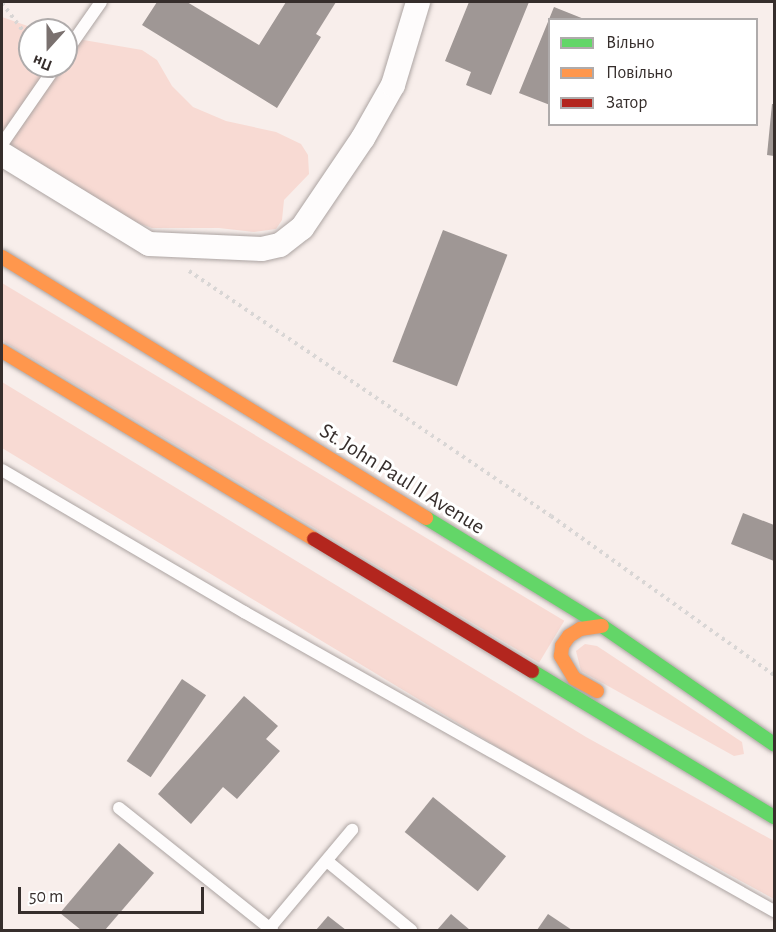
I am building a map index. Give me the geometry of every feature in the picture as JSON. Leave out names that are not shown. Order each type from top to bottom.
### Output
[{"type":"main road","name":"St. John Paul II Avenue","points":[[2,257],[602,626],[774,744]]},
{"type":"main road","points":[[2,351],[774,817]]},
{"type":"main road","points":[[602,626],[580,629],[569,636],[562,646],[561,656],[574,678],[605,695]]},
{"type":"main road","points":[[692,752],[721,786]]},
{"type":"street","points":[[2,154],[149,244],[262,249],[280,245],[302,228],[363,138],[393,85],[418,2]]},
{"type":"lane","points":[[78,35],[101,2]]},
{"type":"lane","points":[[2,144],[48,78]]},
{"type":"lane","points":[[2,470],[244,612],[774,911]]},
{"type":"lane","points":[[119,808],[270,930],[352,830]]},
{"type":"lane","points":[[327,861],[411,930]]},
{"type":"path","points":[[2,3],[18,24]]},
{"type":"path","points":[[188,270],[551,516],[774,675]]},
{"type":"shaded area","points":[[2,17],[18,23],[18,78],[78,78],[78,39],[142,50],[157,60],[172,86],[193,107],[226,121],[276,132],[301,144],[308,155],[309,174],[284,200],[282,220],[276,229],[254,232],[219,228],[152,228],[127,219],[100,205],[2,139]]},
{"type":"shaded area","points":[[2,283],[564,621],[539,663],[2,340]]},
{"type":"shaded area","points":[[2,382],[586,737],[774,841],[774,899],[534,769],[2,448]]},
{"type":"shaded area","points":[[585,644],[597,646],[742,742],[744,754],[734,756],[581,671],[576,651]]},
{"type":"building","points":[[157,2],[187,2],[259,45],[286,2],[336,2],[316,34],[321,37],[277,108],[142,25]]},
{"type":"building","points":[[469,2],[529,2],[491,95],[466,85],[471,72],[445,61]]},
{"type":"building","points":[[554,7],[582,18],[550,18]]},
{"type":"building","points":[[548,22],[548,104],[519,93]]},
{"type":"building","points":[[772,104],[774,104],[774,156],[767,155]]},
{"type":"building","points":[[443,230],[507,255],[457,386],[392,362]]},
{"type":"building","points":[[743,513],[774,525],[774,561],[731,544]]},
{"type":"building","points":[[182,679],[206,695],[151,777],[127,761]]},
{"type":"building","points":[[244,696],[278,726],[266,739],[280,751],[237,799],[223,787],[191,824],[158,794]]},
{"type":"building","points":[[433,797],[506,856],[478,891],[405,832]]},
{"type":"building","points":[[119,843],[154,873],[105,930],[81,930],[60,913]]},
{"type":"building","points":[[451,914],[470,930],[437,930]]},
{"type":"building","points":[[548,914],[572,930],[537,930]]},
{"type":"building","points":[[328,916],[346,930],[316,930]]},
{"type":"traffic: fast","points":[[426,518],[602,626],[774,744]]},
{"type":"traffic: fast","points":[[532,671],[774,817]]},
{"type":"traffic: slow","points":[[2,257],[426,518]]},
{"type":"traffic: slow","points":[[2,351],[314,539]]},
{"type":"traffic: slow","points":[[597,691],[574,678],[561,656],[562,646],[569,636],[580,629],[602,626]]},
{"type":"traffic: jam","points":[[314,539],[532,671]]}]
